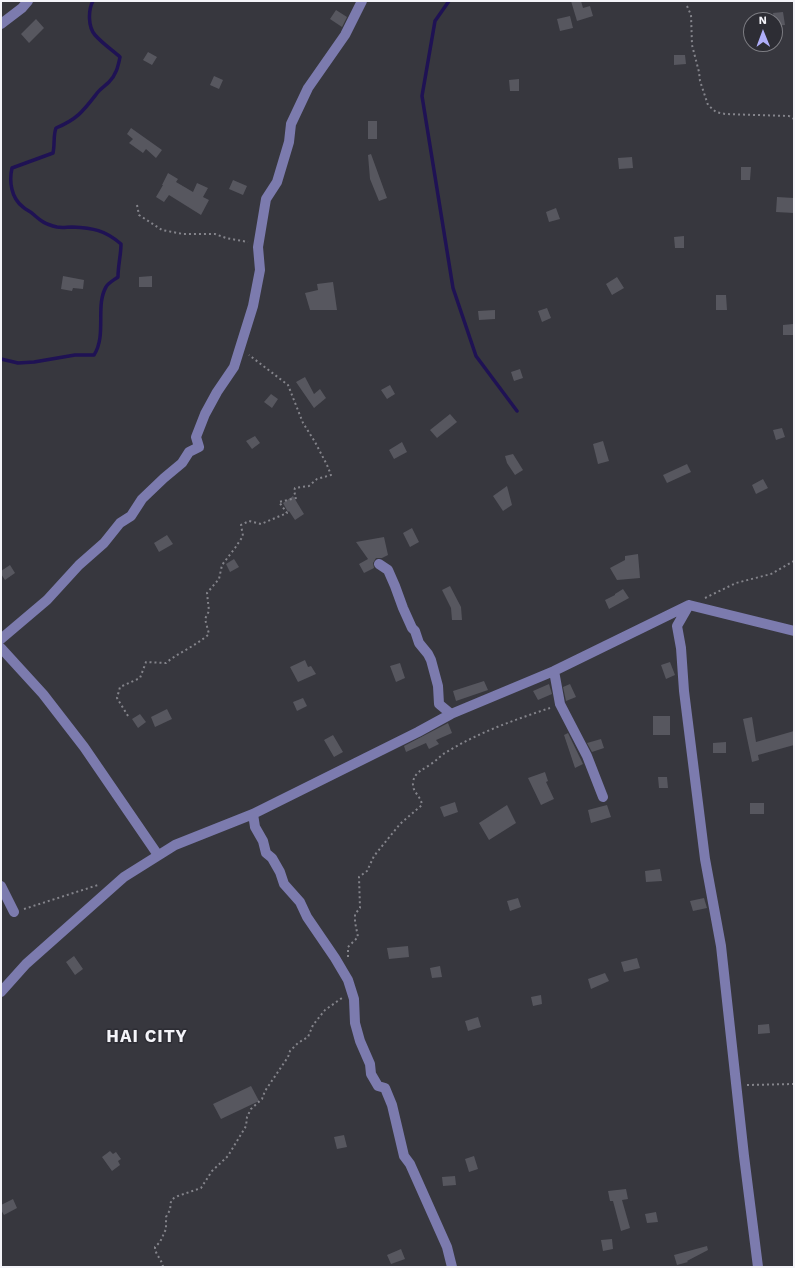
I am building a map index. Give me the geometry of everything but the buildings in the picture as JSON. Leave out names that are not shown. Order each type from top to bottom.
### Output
[{"type":"street","points":[[1,24],[22,8],[28,1]]},
{"type":"street","points":[[1,639],[47,600],[79,565],[104,543],[120,523],[131,516],[142,499],[182,463],[189,452],[199,447],[196,437],[205,414],[217,392],[234,367],[253,306],[260,270],[258,247],[266,199],[277,182],[289,142],[291,124],[308,88],[345,35],[362,1]]},
{"type":"street","points":[[379,564],[388,570],[419,643],[431,660],[438,686],[439,704],[450,714]]},
{"type":"street","points":[[1,992],[26,964],[124,877],[175,845],[253,814],[418,732],[450,714],[554,671],[689,605],[794,631]]},
{"type":"street","points":[[689,605],[677,626],[681,648],[684,691],[705,859],[722,946],[736,1086],[758,1267]]},
{"type":"street","points":[[1,648],[43,694],[84,747],[158,855]]},
{"type":"street","points":[[554,671],[560,704],[587,756],[603,797]]},
{"type":"street","points":[[253,814],[255,827],[263,842],[266,853],[272,858],[280,872],[284,884],[300,902],[307,917],[348,980],[354,999],[355,1023],[360,1041],[370,1064],[372,1074],[378,1086],[385,1088],[392,1105],[404,1156],[410,1164],[447,1247],[452,1267]]},
{"type":"street","points":[[1,886],[14,912]]},
{"type":"path","points":[[687,6],[691,15],[692,45],[700,81],[708,105],[716,112],[726,114],[789,116],[794,120]]},
{"type":"path","points":[[137,205],[139,215],[162,230],[183,234],[214,234],[226,238],[246,241],[258,247]]},
{"type":"path","points":[[128,716],[117,698],[120,687],[140,678],[146,662],[166,663],[177,654],[203,639],[208,634],[205,619],[209,611],[207,593],[219,579],[222,565],[243,536],[241,525],[249,521],[261,524],[287,513],[279,502],[296,498],[294,491],[295,488],[309,486],[317,479],[330,476],[327,465],[303,423],[288,385],[240,348]]},
{"type":"path","points":[[689,605],[736,582],[771,574],[794,561]]},
{"type":"path","points":[[349,962],[348,947],[358,937],[355,914],[360,908],[361,894],[359,877],[367,871],[378,849],[400,824],[422,805],[421,800],[413,789],[413,782],[417,772],[424,767],[429,766],[444,753],[475,737],[516,719],[560,704]]},
{"type":"path","points":[[14,912],[102,884]]},
{"type":"path","points":[[162,1267],[162,1262],[155,1250],[155,1246],[160,1242],[166,1229],[166,1217],[170,1210],[171,1201],[178,1196],[201,1188],[212,1172],[228,1156],[246,1126],[250,1109],[262,1099],[265,1091],[288,1057],[290,1051],[298,1043],[308,1037],[313,1025],[325,1010],[352,991]]},
{"type":"path","points":[[736,1086],[794,1084]]},
{"type":"waterway","points":[[1,359],[18,363],[34,362],[75,355],[94,355],[100,339],[101,303],[103,295],[107,286],[118,277],[121,244],[110,236],[93,229],[49,225],[19,203],[13,194],[11,184],[12,168],[53,153],[56,128],[64,125],[80,113],[115,74],[120,57],[104,44],[95,35],[91,28],[90,14],[93,1]]},
{"type":"waterway","points":[[449,1],[435,21],[422,96],[453,288],[476,356],[517,411]]},
{"type":"district","name":"HAI CITY","points":[[147,1037]]}]
